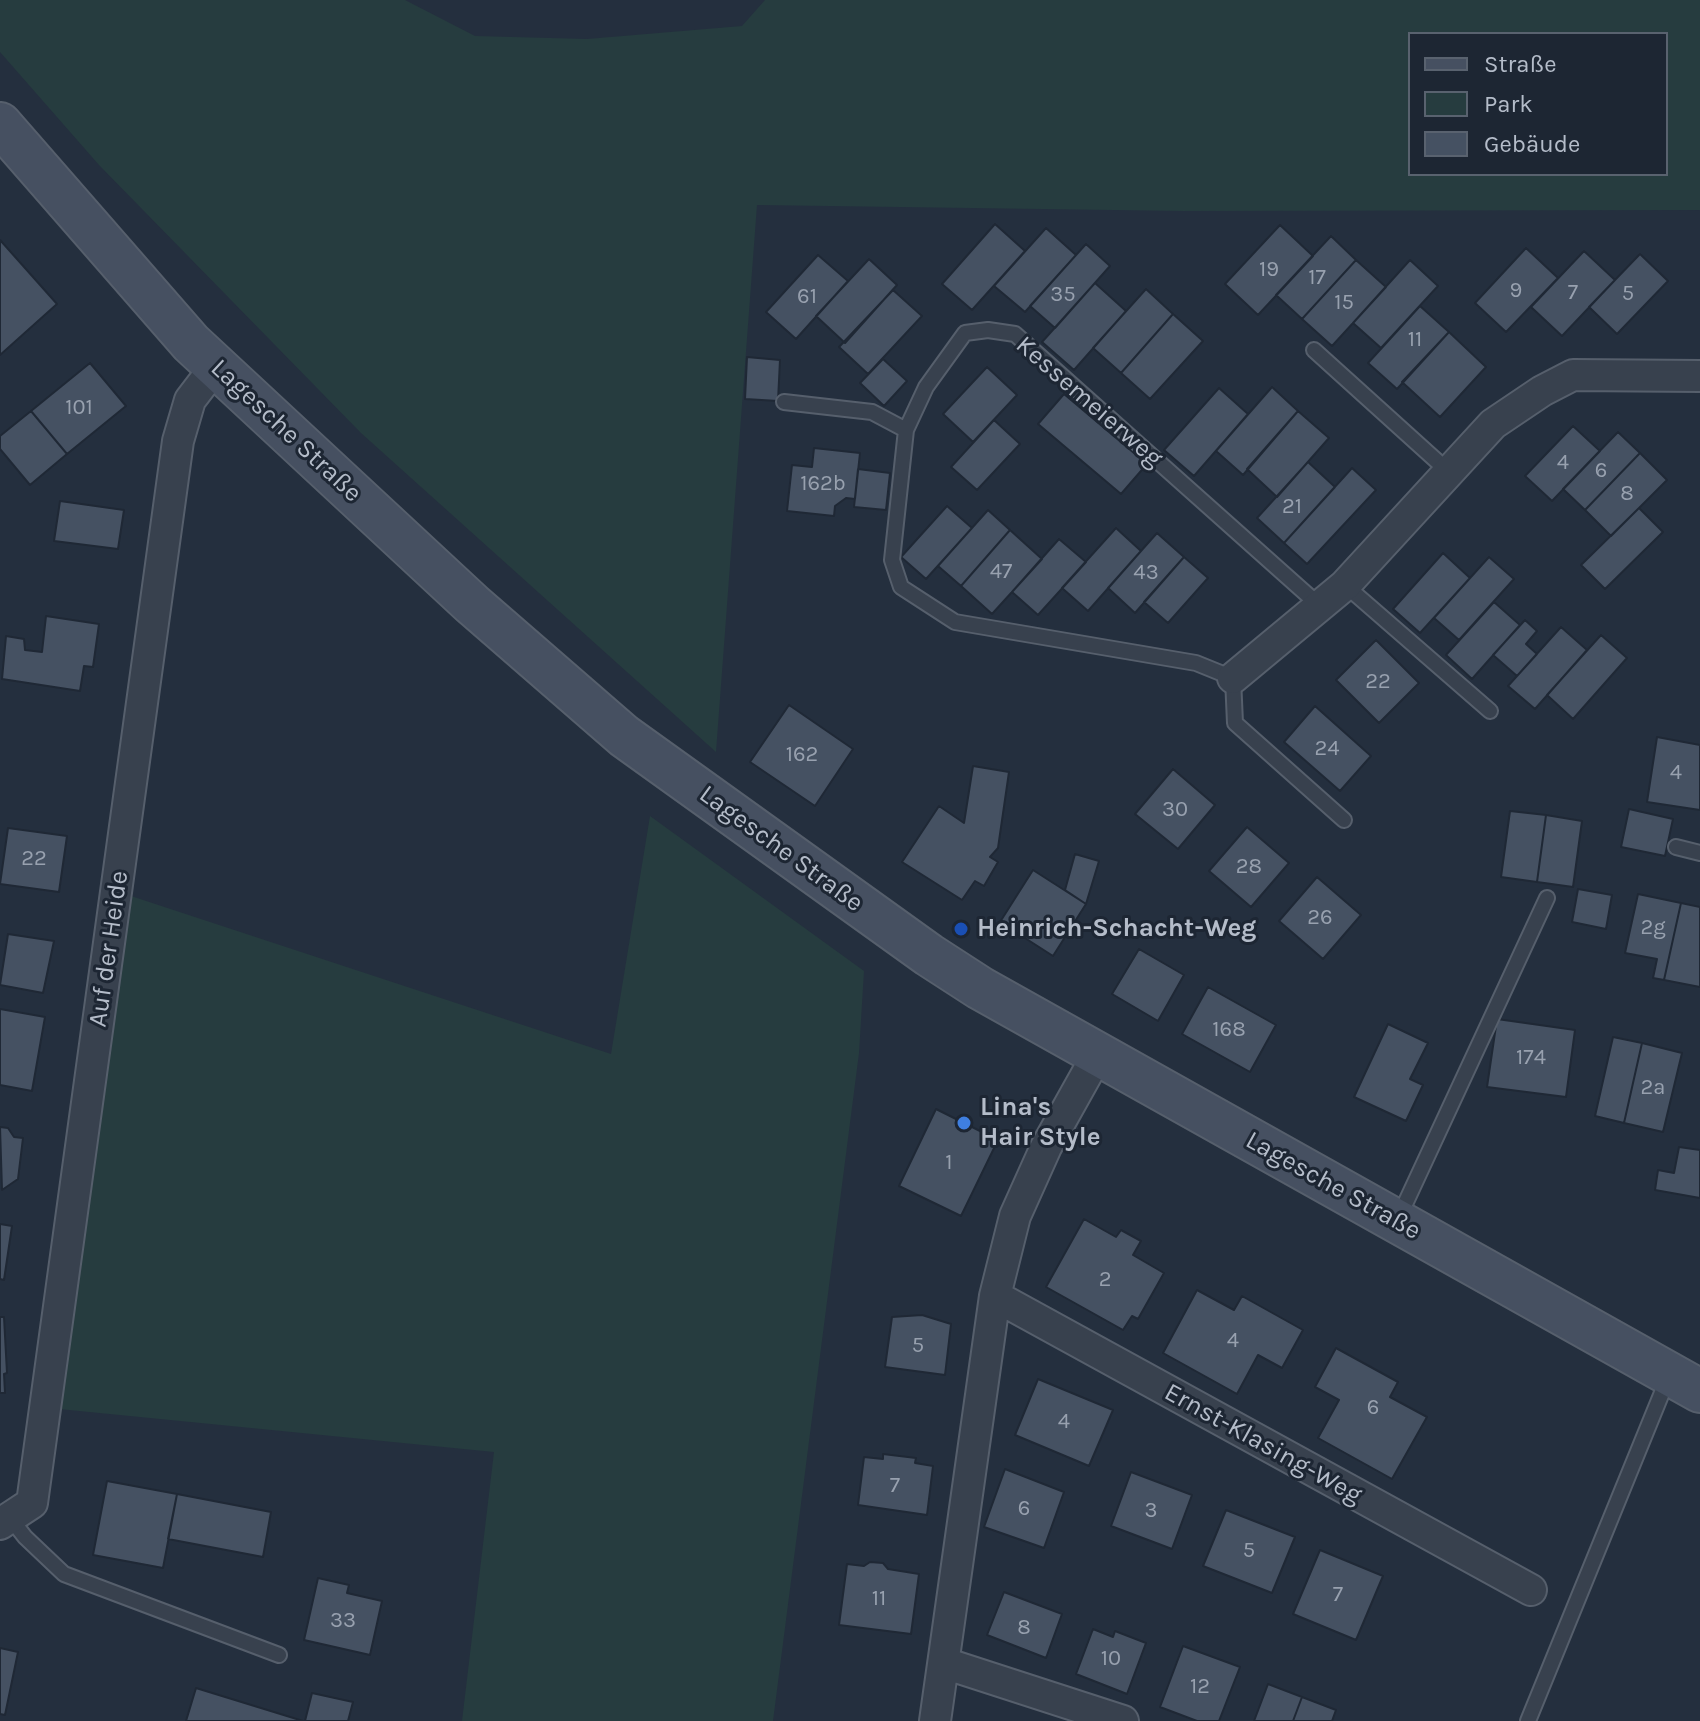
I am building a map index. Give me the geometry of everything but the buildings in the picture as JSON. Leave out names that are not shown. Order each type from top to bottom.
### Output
[{"type":"street","name":"Lagesche Straße","points":[[0,124],[191,343],[472,604],[624,736],[929,955],[1098,1054],[1685,1382]]},
{"type":"street","name":"Auf der Heide","points":[[6,1521],[32,1503],[178,441],[190,400],[216,366]]},
{"type":"street","points":[[1233,678],[1345,585],[1493,424],[1573,375],[1700,376]]},
{"type":"street","points":[[935,1721],[995,1296],[1015,1216],[1046,1147],[1098,1054]]},
{"type":"street","name":"Ernst-Klasing-Weg","points":[[995,1296],[1531,1590]]},
{"type":"street","points":[[944,1663],[1123,1721]]},
{"type":"lane","name":"Kessemeierweg","points":[[1233,678],[1196,663],[955,622],[901,587],[892,560],[906,430],[926,387],[965,333],[988,330],[1015,334],[1321,607]]},
{"type":"lane","points":[[1314,350],[1449,472]]},
{"type":"lane","points":[[784,402],[872,412],[906,430]]},
{"type":"lane","points":[[1345,585],[1490,711]]},
{"type":"lane","points":[[1233,678],[1235,723],[1344,820]]},
{"type":"lane","points":[[1676,847],[1700,853]]},
{"type":"lane","points":[[1397,1221],[1547,898]]},
{"type":"lane","points":[[1528,1721],[1685,1382]]},
{"type":"lane","points":[[6,1521],[64,1574],[279,1655]]},
{"type":"green space","points":[[0,0],[405,0],[475,36],[587,39],[742,26],[765,0],[1700,0],[1700,210],[1183,211],[757,205],[716,752],[361,433],[99,165],[0,52]]},
{"type":"green space","points":[[650,816],[864,971],[859,1053],[773,1721],[462,1721],[494,1452],[59,1409],[131,896],[611,1054]]},
{"type":"place","name":"Heinrich-Schacht-Weg","points":[[961,929]]},
{"type":"place","name":"Lina's Hair Style","points":[[964,1123]]}]
